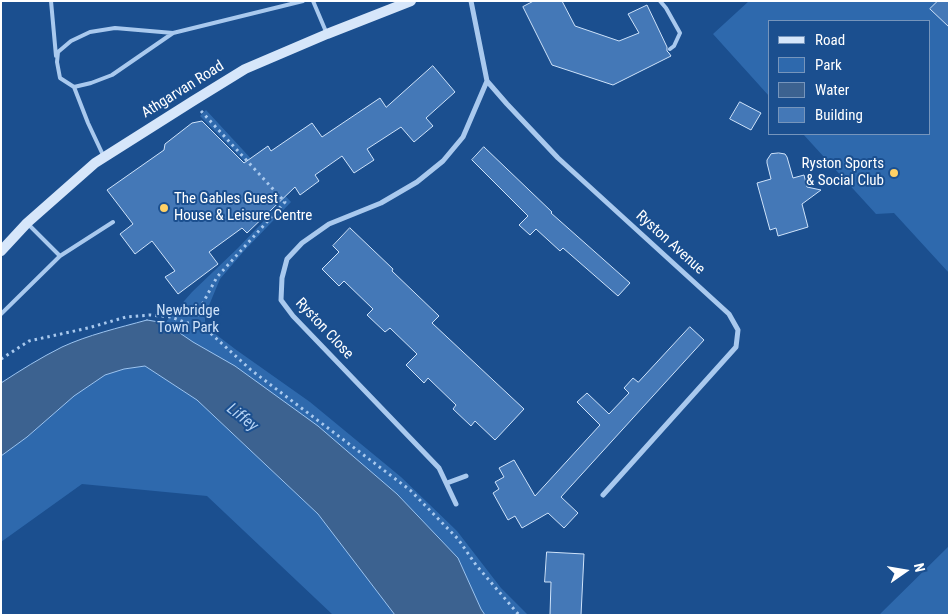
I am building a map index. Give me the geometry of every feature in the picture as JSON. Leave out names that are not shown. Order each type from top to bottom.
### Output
[{"type":"main road","name":"Athgarvan Road","points":[[1,251],[27,223],[95,163],[245,69],[411,1]]},
{"type":"street","name":"Ryston Avenue","points":[[471,1],[487,81],[506,104],[558,158],[729,314],[738,330],[736,347],[603,495]]},
{"type":"street","name":"Ryston Close","points":[[456,504],[440,468],[293,316],[281,300],[282,278],[287,260],[302,243],[329,224],[381,203],[417,182],[443,161],[463,137],[487,81]]},
{"type":"street","points":[[447,483],[466,476]]},
{"type":"lane","points":[[51,1],[60,78],[74,87],[104,157]]},
{"type":"lane","points":[[57,62],[58,52],[71,41],[90,32],[115,28],[173,33],[303,1]]},
{"type":"lane","points":[[313,1],[327,34]]},
{"type":"lane","points":[[660,1],[680,33],[674,46],[670,49]]},
{"type":"lane","points":[[74,87],[92,83],[112,75],[173,33]]},
{"type":"lane","points":[[1,314],[60,256],[113,222]]},
{"type":"lane","points":[[27,223],[60,256]]},
{"type":"path","points":[[193,101],[285,202],[217,277],[198,312],[197,321]]},
{"type":"path","points":[[1,359],[29,341],[88,328],[126,317],[150,315],[171,317],[188,323],[197,321]]},
{"type":"path","points":[[197,321],[250,370],[410,490],[458,539],[476,565],[518,615]]},
{"type":"green space","name":"Ryston Sports & Social Club","points":[[749,1],[949,1],[949,273],[894,213],[876,214],[804,135],[930,135],[930,20],[768,20],[768,95],[713,34]]},
{"type":"green space","name":"Newbridge Town Park","points":[[206,110],[291,202],[220,279],[205,315],[205,326],[310,402],[401,477],[457,531],[501,588],[528,615],[485,615],[193,342],[165,323],[192,292],[278,206],[279,202],[274,191],[200,116]]},
{"type":"green space","points":[[145,366],[197,400],[318,514],[395,615],[333,615],[207,496],[82,484],[1,542],[1,456],[27,437],[74,395],[105,375],[124,369]]},
{"type":"green space","points":[[949,546],[949,615],[879,615]]},
{"type":"water","name":"Liffey","points":[[147,320],[165,323],[193,342],[235,366],[318,426],[397,494],[458,558],[485,615],[395,615],[318,514],[197,400],[145,366],[124,369],[105,375],[74,396],[27,437],[1,456],[1,383],[62,347],[93,335]]},
{"type":"building","points":[[534,1],[562,1],[575,26],[619,41],[639,33],[628,14],[647,5],[671,56],[613,85],[552,65],[523,7]]},
{"type":"building","points":[[938,1],[949,1],[949,27],[930,9]]},
{"type":"building","name":"The Gables Guest House & Leisure Centre","points":[[433,66],[455,92],[426,118],[433,126],[414,142],[401,127],[367,149],[374,160],[354,173],[342,156],[315,175],[319,181],[300,195],[295,187],[247,233],[242,228],[209,252],[218,264],[178,294],[165,277],[175,271],[152,241],[135,254],[120,234],[133,224],[107,190],[164,150],[165,144],[192,123],[202,121],[244,163],[268,146],[271,151],[312,123],[322,137],[380,98],[386,107]]},
{"type":"building","points":[[740,102],[761,113],[751,130],[730,119]]},
{"type":"building","points":[[484,147],[551,213],[630,283],[618,296],[563,248],[560,251],[536,229],[530,235],[519,225],[528,216],[472,160]]},
{"type":"building","points":[[771,154],[785,154],[787,157],[793,178],[804,175],[807,187],[821,190],[802,204],[808,227],[778,236],[776,228],[770,230],[757,183],[771,179],[767,160]]},
{"type":"building","points":[[350,228],[439,316],[432,323],[524,409],[495,440],[475,421],[471,426],[453,409],[456,405],[428,378],[424,383],[406,365],[417,354],[390,328],[385,332],[367,315],[373,309],[344,281],[339,286],[322,269],[339,252],[333,246]]},
{"type":"building","points":[[690,327],[704,340],[561,497],[578,513],[564,528],[548,513],[522,528],[515,516],[508,520],[493,493],[499,489],[495,482],[504,477],[499,468],[514,460],[535,496],[600,425],[577,402],[587,393],[609,414],[629,393],[624,388],[633,378],[638,382]]},
{"type":"building","points":[[547,552],[584,554],[581,615],[550,615],[551,582],[545,582]]},
{"type":"place","name":"Ryston Sports & Social Club","points":[[894,173]]},
{"type":"place","name":"The Gables Guest House & Leisure Centre","points":[[164,208]]}]
